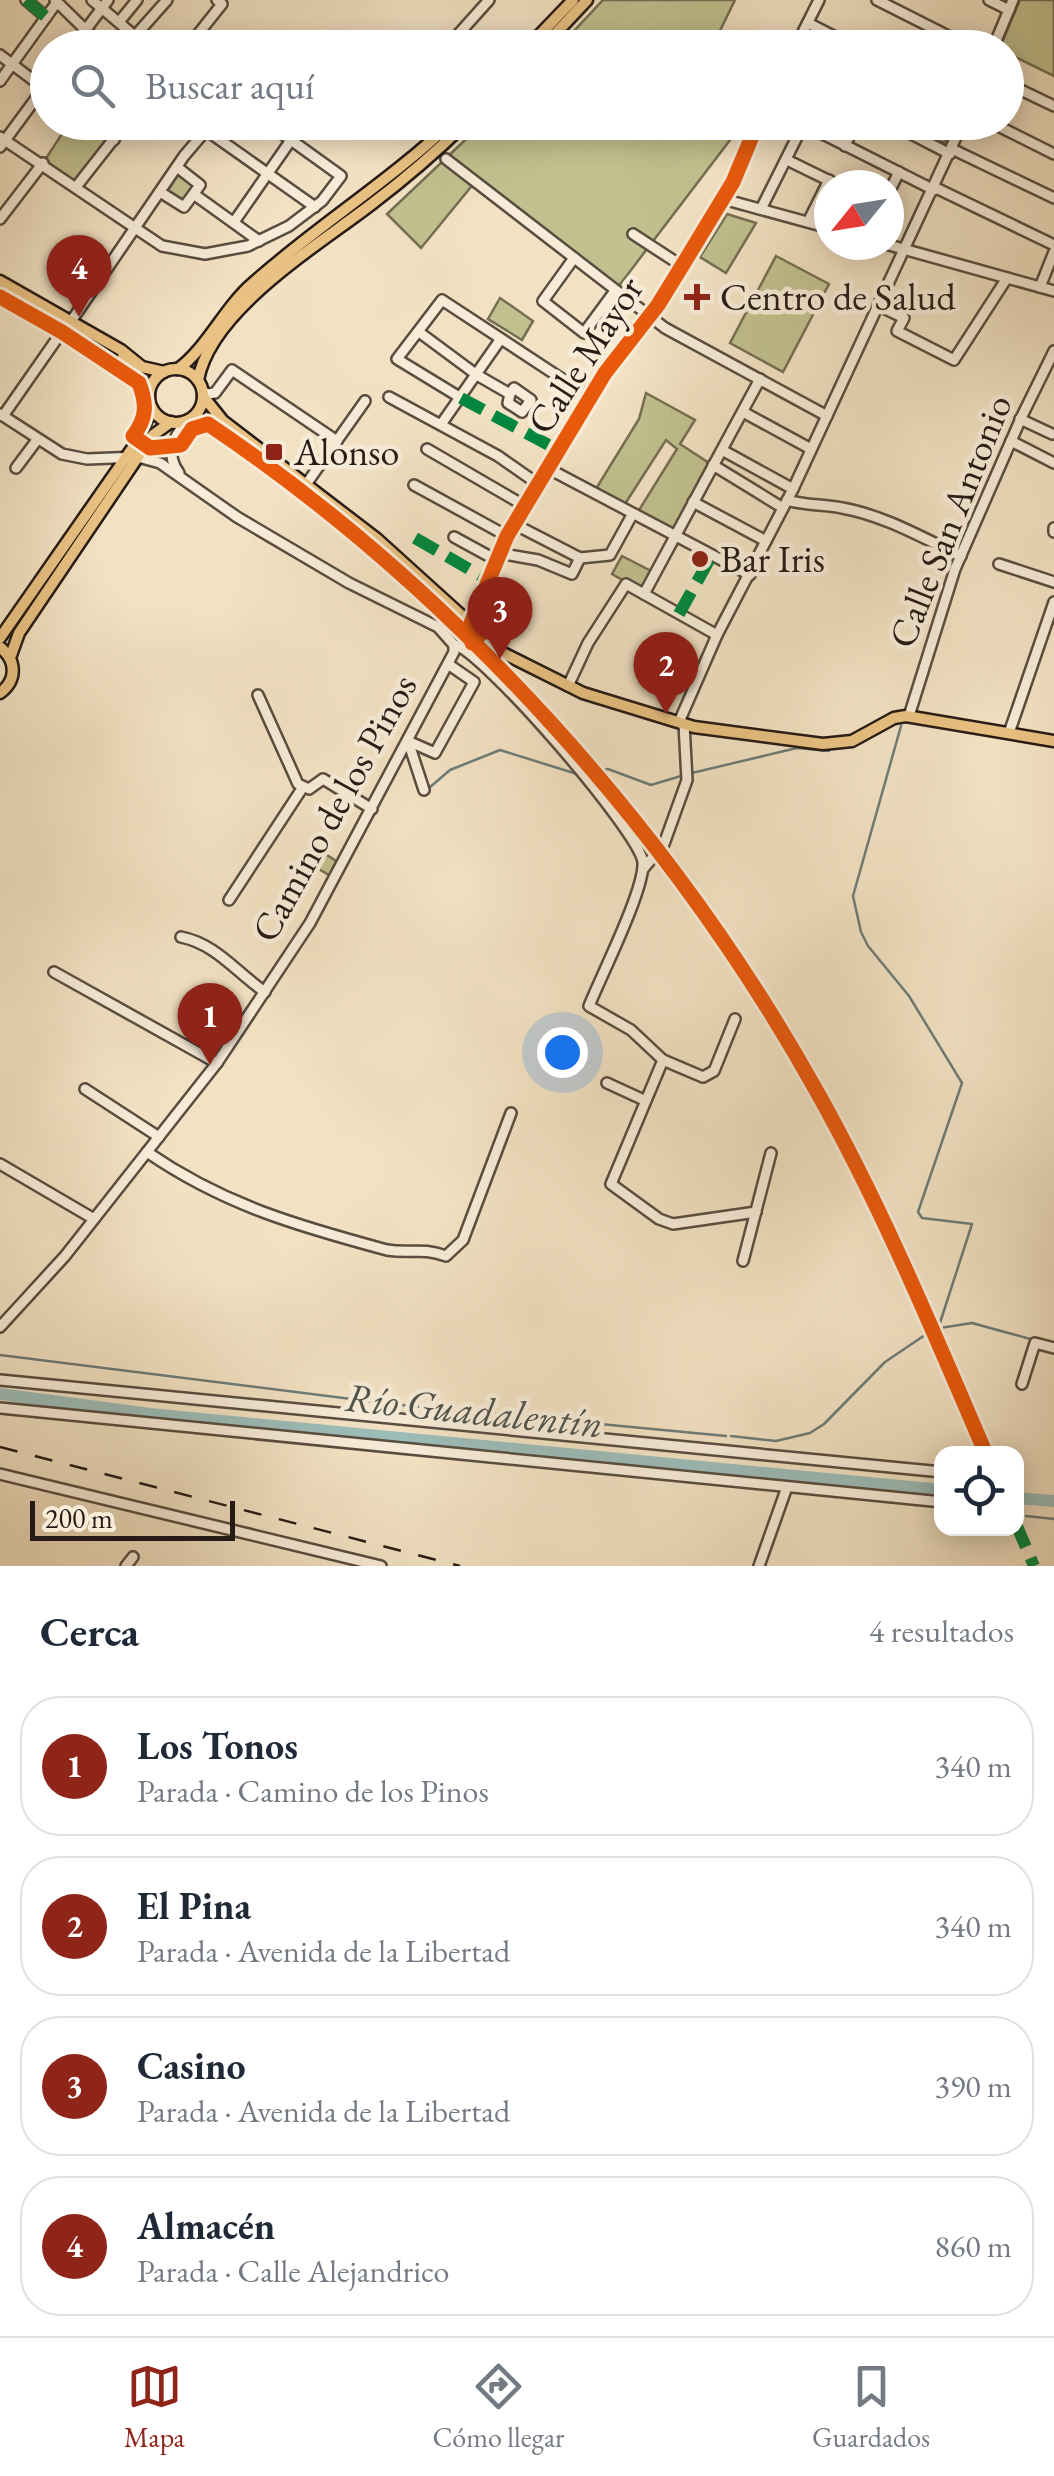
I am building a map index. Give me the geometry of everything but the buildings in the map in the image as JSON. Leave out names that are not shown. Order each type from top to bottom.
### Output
[{"type":"main road","points":[[544,30],[573,0]]},
{"type":"main road","points":[[559,30],[587,0]]},
{"type":"main road","points":[[178,369],[257,279],[432,140]]},
{"type":"main road","points":[[191,418],[201,389],[205,358],[252,297],[404,179],[447,140]]},
{"type":"main road","points":[[0,280],[72,320],[142,368],[189,372],[223,421],[377,539],[509,657],[568,686],[681,723],[828,744],[852,741],[894,718],[909,716],[1054,741]]},
{"type":"main road","points":[[112,345],[149,395],[158,416],[172,422]]},
{"type":"main road","points":[[149,395],[164,372]]},
{"type":"main road","points":[[0,694],[12,677],[10,658],[18,633],[133,456],[152,408]]},
{"type":"main road","points":[[0,638],[133,456],[154,435],[172,422],[191,418],[223,421]]},
{"type":"main road","points":[[0,647],[10,658]]},
{"type":"street","points":[[26,0],[46,17]]},
{"type":"street","points":[[92,0],[105,4],[128,30]]},
{"type":"street","points":[[119,22],[137,0]]},
{"type":"street","points":[[140,30],[167,0]]},
{"type":"street","points":[[462,30],[489,0]]},
{"type":"street","points":[[804,30],[818,0]]},
{"type":"street","points":[[877,0],[936,30]]},
{"type":"street","points":[[989,0],[1011,5],[1001,30]]},
{"type":"street","points":[[37,30],[56,1],[84,30],[105,4]]},
{"type":"street","points":[[200,30],[220,2]]},
{"type":"street","points":[[808,23],[822,30]]},
{"type":"street","points":[[0,82],[30,39]]},
{"type":"street","points":[[0,55],[30,76]]},
{"type":"street","points":[[1024,91],[1054,106]]},
{"type":"street","points":[[30,107],[2,142],[42,163],[162,246],[205,254],[248,246],[289,226],[315,207],[341,176],[291,140],[234,222]]},
{"type":"street","points":[[1024,139],[1054,154]]},
{"type":"street","points":[[76,187],[114,140]]},
{"type":"street","points":[[72,320],[199,140]]},
{"type":"street","points":[[227,140],[315,207]]},
{"type":"street","name":"Calle Mayor","points":[[470,623],[497,557],[524,506],[591,398],[682,266],[723,198],[750,140]]},
{"type":"street","points":[[761,209],[794,140]]},
{"type":"street","points":[[833,140],[894,170]]},
{"type":"street","points":[[845,146],[848,140]]},
{"type":"street","points":[[926,140],[1054,198]]},
{"type":"street","points":[[642,869],[664,844],[687,780],[681,723],[717,635],[785,504],[956,140]]},
{"type":"street","points":[[446,159],[673,333],[827,416]]},
{"type":"street","points":[[786,160],[814,174]]},
{"type":"street","points":[[0,219],[42,163]]},
{"type":"street","points":[[160,192],[184,207],[195,195],[200,185],[177,167]]},
{"type":"street","points":[[904,175],[1054,248],[1040,287]]},
{"type":"street","points":[[195,195],[260,241]]},
{"type":"street","points":[[723,198],[814,224]]},
{"type":"street","points":[[808,222],[814,213]]},
{"type":"street","points":[[633,234],[682,266]]},
{"type":"street","points":[[905,250],[1054,291]]},
{"type":"street","points":[[574,258],[543,301],[584,333],[615,290]]},
{"type":"street","points":[[880,306],[904,318],[897,331],[954,360],[1008,278]]},
{"type":"street","points":[[461,398],[397,359],[442,300],[591,398]]},
{"type":"street","points":[[420,332],[477,375],[510,394]]},
{"type":"street","points":[[56,340],[2,415],[37,440],[74,457],[133,456],[160,463],[244,521],[361,590],[438,626],[454,645],[461,645],[488,669],[626,827],[638,846],[642,878],[589,1006],[632,1030],[663,1060],[703,1077],[714,1071],[735,1020]]},
{"type":"street","points":[[442,423],[500,340]]},
{"type":"street","name":"Calle San Antonio","points":[[909,716],[961,556],[1054,351]]},
{"type":"street","points":[[201,389],[214,393],[232,370],[338,441]]},
{"type":"street","points":[[644,594],[760,380]]},
{"type":"street","points":[[389,397],[442,423],[538,484]]},
{"type":"street","points":[[307,482],[365,401]]},
{"type":"street","points":[[743,412],[811,449]]},
{"type":"street","points":[[184,479],[174,466],[171,451],[176,435],[191,418]]},
{"type":"street","points":[[1020,419],[1052,434]]},
{"type":"street","points":[[16,468],[37,440]]},
{"type":"street","points":[[1011,441],[1054,462]]},
{"type":"street","points":[[428,450],[524,506]]},
{"type":"street","points":[[722,450],[792,489]]},
{"type":"street","points":[[713,465],[785,504],[840,507],[909,531],[961,556]]},
{"type":"street","points":[[549,469],[750,574]]},
{"type":"street","points":[[414,486],[507,536]]},
{"type":"street","points":[[693,502],[766,541]]},
{"type":"street","points":[[514,524],[580,558],[610,555],[632,514]]},
{"type":"street","points":[[454,536],[497,557],[538,560],[572,574],[580,558]]},
{"type":"street","points":[[999,564],[1054,582]]},
{"type":"street","points":[[568,686],[588,643],[626,584],[717,635]]},
{"type":"street","points":[[1008,732],[1054,602]]},
{"type":"street","name":"Camino de los Pinos","points":[[0,1327],[94,1219],[218,1063],[310,923],[448,664],[454,645]]},
{"type":"street","points":[[408,741],[435,753],[474,682],[448,664]]},
{"type":"street","points":[[258,695],[298,784],[315,786],[322,779],[372,809]]},
{"type":"street","points":[[408,741],[424,790]]},
{"type":"street","points":[[229,900],[303,787]]},
{"type":"street","points":[[181,936],[214,949],[264,992]]},
{"type":"street","points":[[54,972],[218,1063]]},
{"type":"street","points":[[663,1060],[611,1184],[658,1219],[673,1224],[756,1212]]},
{"type":"street","points":[[607,1083],[644,1100]]},
{"type":"street","points":[[85,1089],[159,1137]]},
{"type":"street","points":[[147,1152],[190,1182],[290,1223],[386,1250],[428,1249],[446,1256],[463,1240],[511,1113]]},
{"type":"street","points":[[742,1261],[771,1153]]},
{"type":"street","points":[[0,1164],[94,1219]]},
{"type":"street","points":[[1022,1384],[1035,1343],[1054,1348]]},
{"type":"street","points":[[0,1380],[934,1471]]},
{"type":"street","points":[[0,1408],[934,1501]]},
{"type":"street","points":[[0,1474],[381,1566]]},
{"type":"street","points":[[759,1566],[788,1487]]},
{"type":"green space","points":[[603,0],[735,0],[720,30],[575,30]]},
{"type":"green space","points":[[1020,0],[1054,0],[1054,76],[1024,61],[1024,30],[1007,30]]},
{"type":"green space","points":[[58,140],[108,140],[76,187],[43,163]]},
{"type":"green space","points":[[465,140],[730,140],[615,291],[475,182],[421,248],[387,214]]},
{"type":"green space","points":[[181,170],[196,180],[188,204],[165,195]]},
{"type":"green space","points":[[727,214],[756,223],[726,273],[700,257]]},
{"type":"green space","points":[[776,256],[829,284],[783,372],[730,343]]},
{"type":"green space","points":[[500,298],[533,321],[522,340],[488,319]]},
{"type":"green space","points":[[646,393],[695,420],[680,444],[712,465],[673,535],[636,515],[677,449],[666,440],[623,507],[594,492],[639,419]]},
{"type":"green space","points":[[622,556],[653,572],[643,592],[612,574]]},
{"type":"green space","points":[[315,847],[339,863],[332,877],[304,860]]},
{"type":"waterway","points":[[901,726],[853,896],[868,946],[909,996],[962,1083],[918,1212],[922,1218],[972,1224],[938,1329]]},
{"type":"waterway","points":[[692,773],[797,748],[829,751]]},
{"type":"waterway","points":[[429,788],[450,770],[500,750],[577,774]]},
{"type":"waterway","points":[[599,770],[608,769],[651,785],[681,776]]},
{"type":"waterway","points":[[940,1328],[972,1323],[1034,1340]]},
{"type":"waterway","points":[[731,1436],[776,1441],[810,1433],[824,1424],[885,1362],[928,1333]]},
{"type":"waterway","points":[[0,1355],[391,1404],[726,1436]]},
{"type":"waterway","name":"Río Guadalentín","points":[[0,1394],[150,1414],[934,1489]]},
{"type":"waterway","name":"Río Guadalentín","points":[[1024,1499],[1054,1501]]},
{"type":"waterway","points":[[1026,1516],[1054,1519]]},
{"type":"railway","points":[[0,1447],[460,1566]]},
{"type":"marked path","points":[[26,0],[46,17]]},
{"type":"marked path","points":[[461,398],[560,451]]},
{"type":"marked path","points":[[415,538],[490,581]]},
{"type":"marked path","points":[[679,614],[712,555]]},
{"type":"marked path","points":[[1021,1536],[1034,1566]]},
{"type":"cycle path","points":[[472,643],[481,634],[471,623],[507,536],[605,373],[658,305],[733,182],[750,140]]},
{"type":"cycle path","points":[[0,297],[139,383],[144,411],[133,436],[150,448],[181,445],[192,429],[208,424],[299,489],[387,561],[471,639],[625,809],[695,900],[759,994],[816,1090],[885,1224],[983,1446]]},
{"type":"place","name":"Centro de Salud","points":[[697,297]]},
{"type":"place","name":"Almacén","points":[[79,317]]},
{"type":"place","name":"Alonso","points":[[274,452]]},
{"type":"place","name":"Bar Iris","points":[[700,559]]},
{"type":"place","name":"Casino","points":[[500,659]]},
{"type":"place","name":"El Pina","points":[[666,714]]},
{"type":"place","name":"Los Tonos","points":[[210,1065]]}]
